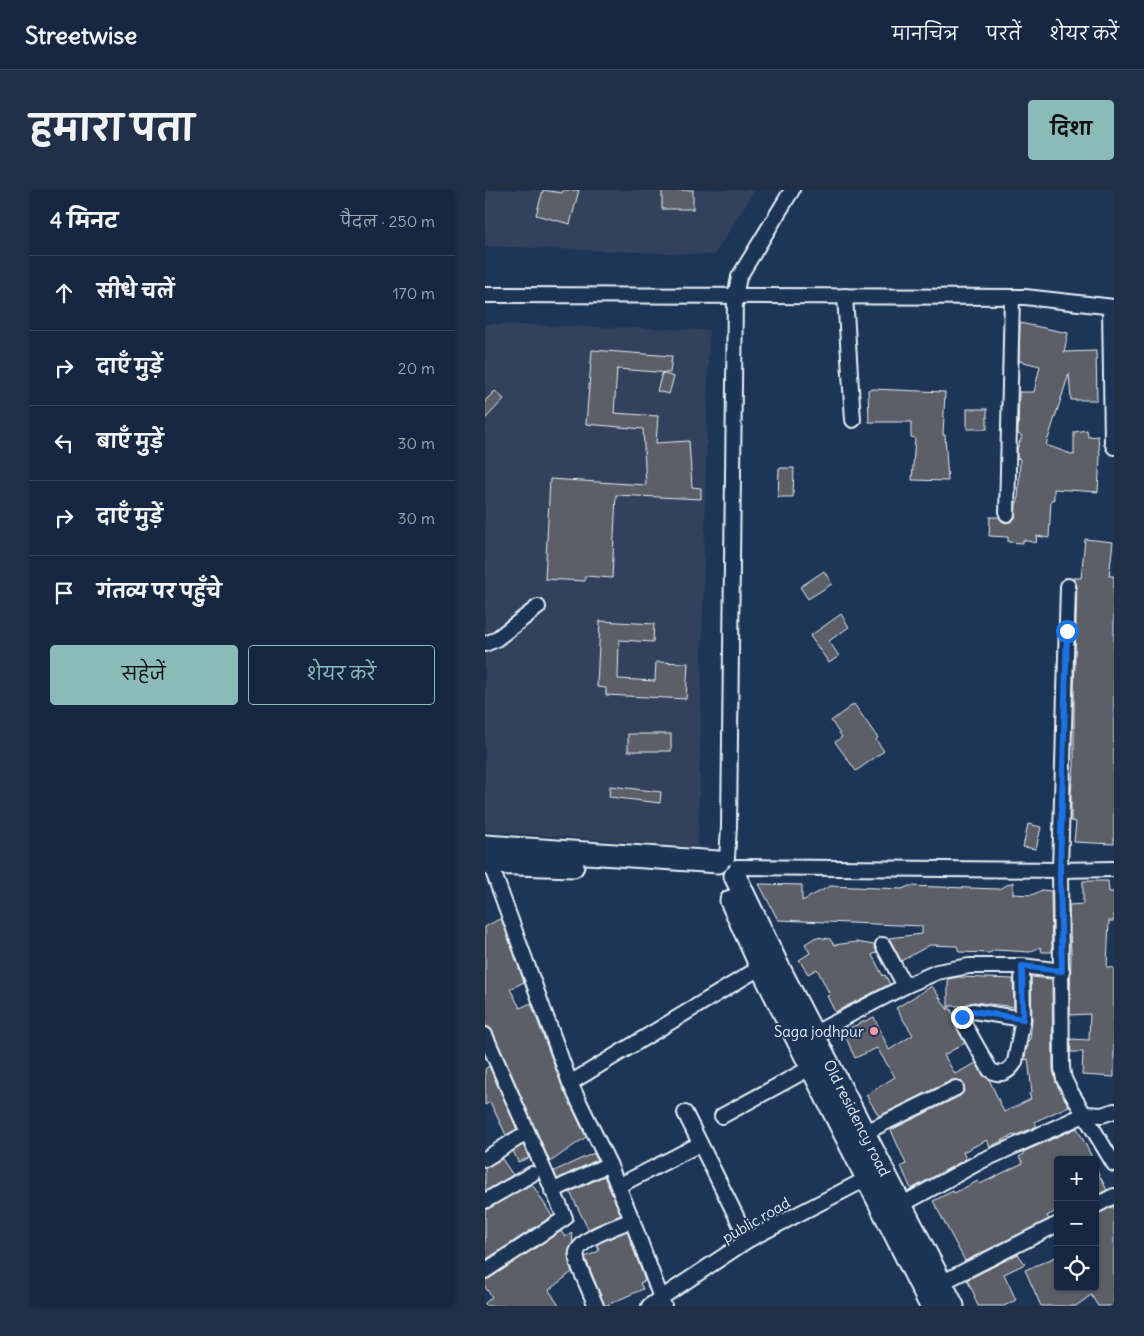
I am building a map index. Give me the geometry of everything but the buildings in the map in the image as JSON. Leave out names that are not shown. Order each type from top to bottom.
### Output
[{"type":"highway","points":[[487,857],[726,869]]},
{"type":"highway","name":"Old residency road","points":[[726,869],[761,967],[812,1067],[875,1174],[931,1306]]},
{"type":"highway","name":"Old residency road","points":[[726,869],[864,1133],[875,1174],[901,1205],[953,1306]]},
{"type":"street","points":[[792,190],[739,277],[735,297],[729,827],[726,869],[1114,869]]},
{"type":"street","points":[[485,295],[1012,297],[1112,307],[1112,442],[1114,447]]},
{"type":"street","points":[[845,296],[853,420]]},
{"type":"street","points":[[1007,514],[1012,297]]},
{"type":"street","points":[[1067,586],[1060,870],[1062,1068],[1064,1079],[1069,1089],[1114,1164]]},
{"type":"street","points":[[485,644],[495,640],[538,607]]},
{"type":"street","points":[[487,857],[570,1082],[609,1164],[632,1220],[658,1304]]},
{"type":"street","points":[[883,945],[905,986]]},
{"type":"street","points":[[813,1034],[905,986],[937,972],[969,966],[1022,966],[1062,971]]},
{"type":"street","points":[[1022,966],[1023,1019],[1015,1062],[1012,1067],[1004,1073],[998,1074],[990,1070],[964,1024],[962,1017],[973,1011],[1023,1019]]},
{"type":"street","points":[[570,1082],[761,967]]},
{"type":"street","points":[[485,1035],[565,1218],[485,1271]]},
{"type":"street","points":[[722,1116],[812,1067]]},
{"type":"street","points":[[864,1133],[956,1088]]},
{"type":"street","points":[[901,1205],[981,1161],[1085,1114],[1101,1115],[1114,1111]]},
{"type":"street","points":[[685,1113],[749,1240]]},
{"type":"street","points":[[485,1159],[518,1138]]},
{"type":"street","points":[[618,1186],[700,1144]]},
{"type":"street","points":[[552,1191],[609,1164]]},
{"type":"street","points":[[485,1201],[532,1174]]},
{"type":"street","name":"public road","points":[[658,1304],[749,1240],[875,1174]]},
{"type":"street","points":[[1099,1204],[1114,1196]]},
{"type":"street","points":[[596,1306],[578,1264],[577,1250],[587,1240],[632,1220]]},
{"type":"street","points":[[941,1283],[1054,1226]]},
{"type":"shaded area","points":[[485,190],[755,190],[714,255],[485,246]]},
{"type":"shaded area","points":[[485,324],[709,330],[698,847],[485,831]]},
{"type":"place","name":"Saga jodhpur","points":[[874,1031]]},
{"type":"route","points":[[962,1017],[973,1011],[1023,1019],[1022,966],[1062,971],[1060,870],[1067,631]]}]
